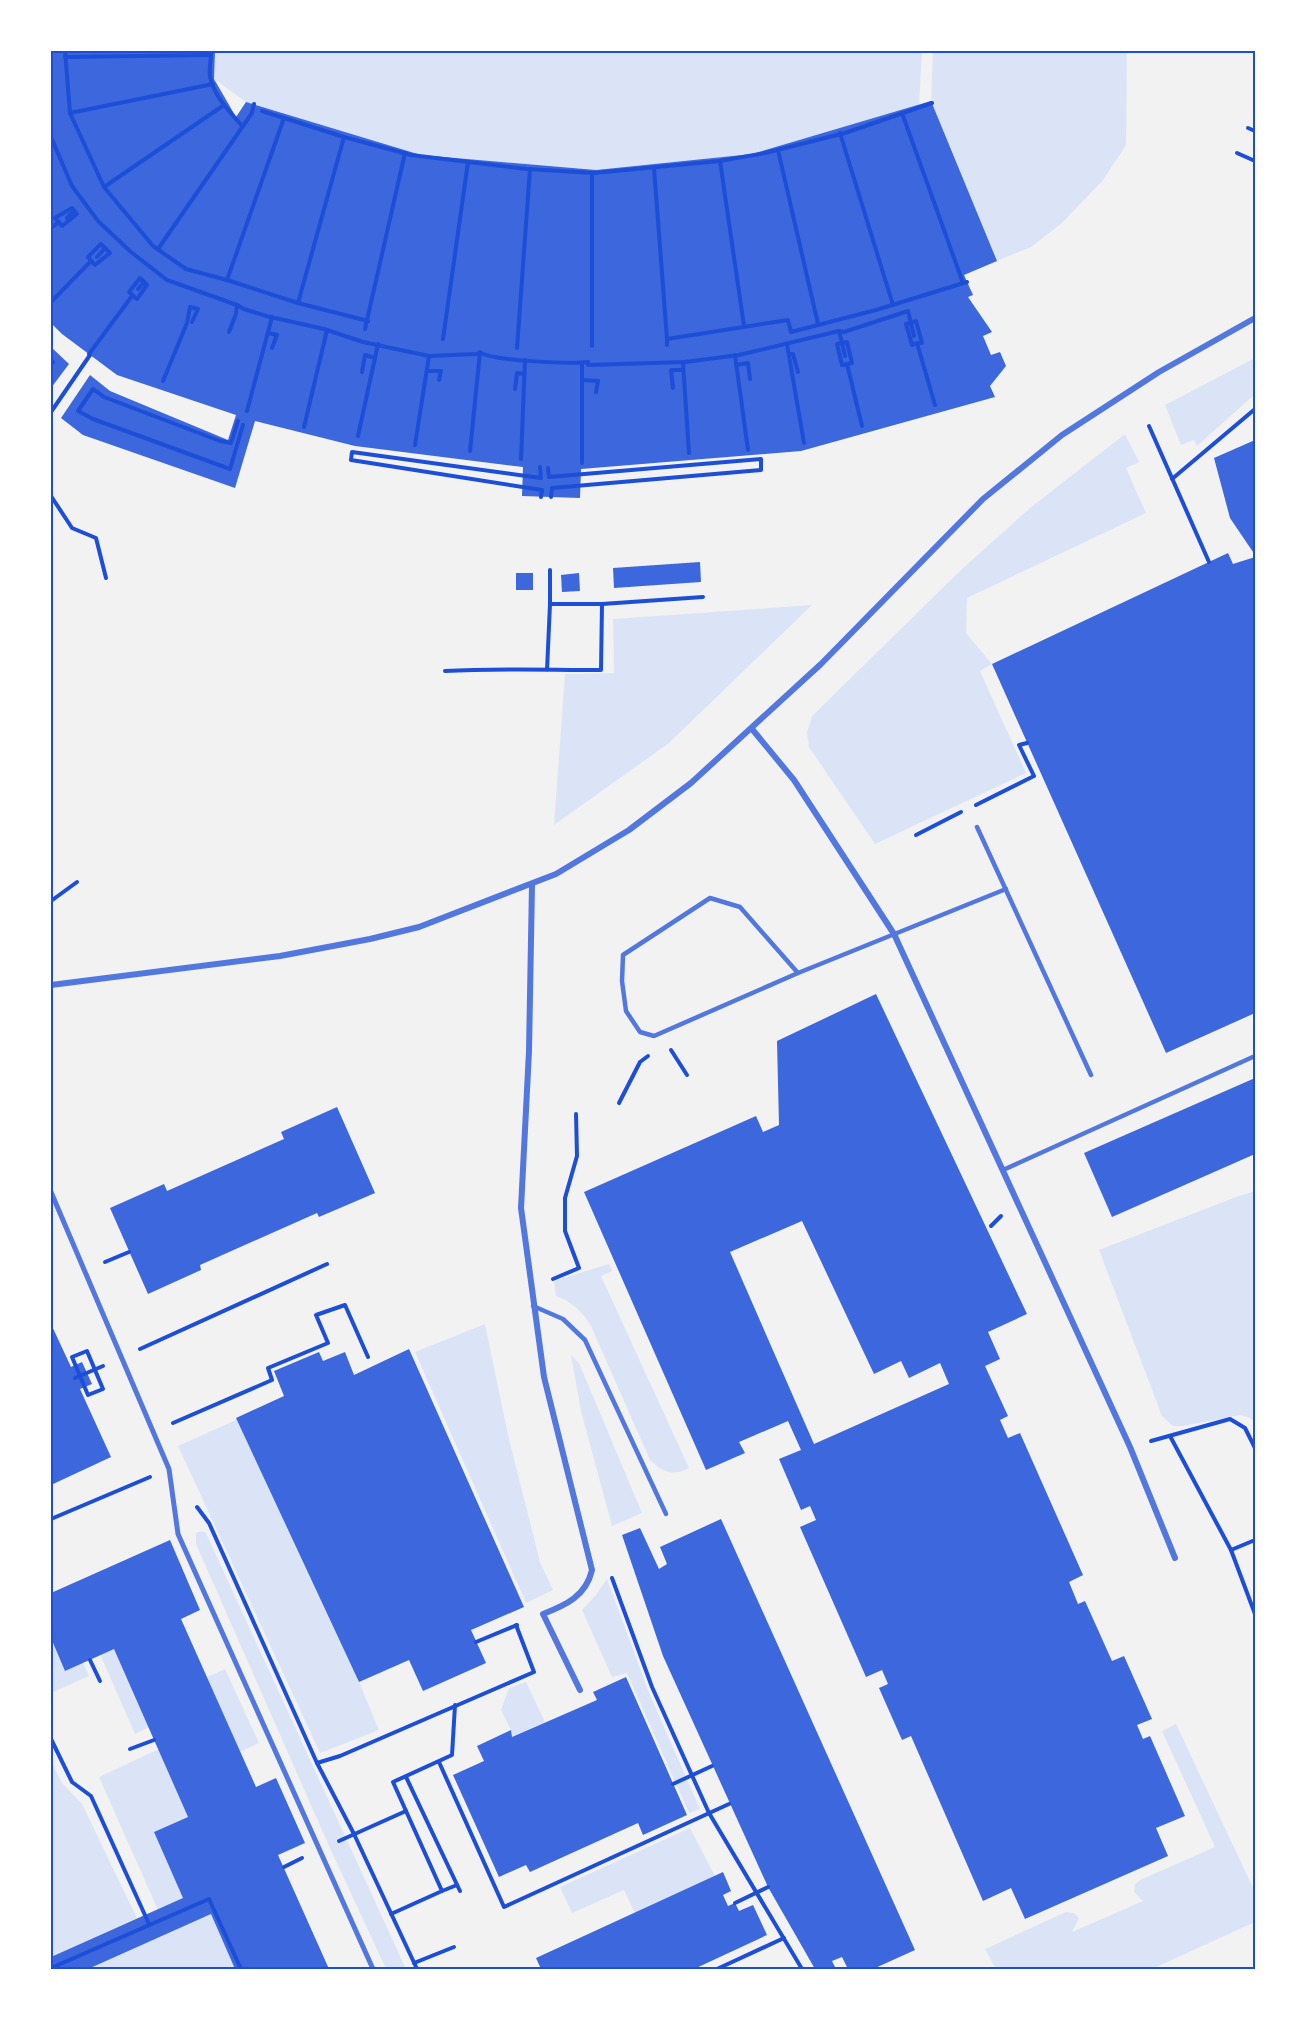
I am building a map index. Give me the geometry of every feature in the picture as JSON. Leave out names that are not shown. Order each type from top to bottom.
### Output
[{"type":"street","points":[[51,985],[280,956],[370,939],[418,927],[556,874],[629,830],[691,783],[821,664],[982,498],[1062,435],[1109,403],[1255,318]]},
{"type":"street","points":[[752,729],[794,780],[894,934],[1130,1446],[1175,1558]]},
{"type":"street","points":[[532,885],[529,1051],[521,1208],[544,1377],[592,1570],[589,1583],[577,1595],[564,1606],[543,1614],[580,1690]]},
{"type":"street","points":[[51,1192],[169,1469],[178,1534],[373,1969]]},
{"type":"lane","points":[[977,827],[1091,1075]]},
{"type":"lane","points":[[798,973],[740,907],[710,898],[623,954],[622,981],[626,1011],[640,1032],[654,1036],[798,973],[1006,889]]},
{"type":"lane","points":[[1003,1170],[1255,1056]]},
{"type":"lane","points":[[533,1306],[563,1319],[585,1340],[666,1514]]},
{"type":"path","points":[[65,51],[70,113],[104,187],[153,246],[186,269],[298,303],[368,321]]},
{"type":"path","points":[[65,57],[211,53],[210,76],[213,84],[224,105],[242,126]]},
{"type":"path","points":[[70,113],[213,84]]},
{"type":"path","points":[[262,111],[344,137],[405,153],[530,169],[592,173],[720,161],[778,150],[840,133],[932,103]]},
{"type":"path","points":[[158,249],[252,113],[254,104]]},
{"type":"path","points":[[104,187],[224,105]]},
{"type":"path","points":[[668,339],[788,320],[791,332],[965,282],[902,113]]},
{"type":"path","points":[[227,280],[284,118]]},
{"type":"path","points":[[1248,128],[1255,130]]},
{"type":"path","points":[[840,133],[892,304]]},
{"type":"path","points":[[51,136],[72,186],[98,221],[131,252],[167,280],[244,309],[327,330],[363,342],[429,356],[480,352]]},
{"type":"path","points":[[298,303],[344,137]]},
{"type":"path","points":[[778,150],[818,324]]},
{"type":"path","points":[[365,329],[405,153]]},
{"type":"path","points":[[1237,153],[1255,161]]},
{"type":"path","points":[[720,161],[744,326]]},
{"type":"path","points":[[443,339],[468,162]]},
{"type":"path","points":[[654,168],[667,345]]},
{"type":"path","points":[[517,348],[530,169]]},
{"type":"path","points":[[592,173],[592,346]]},
{"type":"path","points":[[72,208],[74,211],[77,214],[62,226],[55,218],[72,208]]},
{"type":"path","points":[[67,218],[74,211]]},
{"type":"path","points":[[51,228],[59,222]]},
{"type":"path","points":[[101,244],[105,248],[111,253],[95,265],[88,257],[101,244]]},
{"type":"path","points":[[97,257],[105,248]]},
{"type":"path","points":[[51,302],[91,261]]},
{"type":"path","points":[[140,278],[144,282],[147,285],[137,299],[132,296],[129,292],[140,278]]},
{"type":"path","points":[[138,289],[144,282]]},
{"type":"path","points":[[51,412],[132,296]]},
{"type":"path","points":[[229,332],[237,305]]},
{"type":"path","points":[[163,381],[187,322],[190,307],[198,309],[192,322]]},
{"type":"path","points":[[480,352],[484,356],[588,362],[588,365],[683,363],[787,345],[839,331],[844,332],[908,311],[915,336]]},
{"type":"path","points":[[247,411],[272,317]]},
{"type":"path","points":[[916,321],[922,343],[917,343],[912,345],[906,324],[916,321]]},
{"type":"path","points":[[304,427],[327,330]]},
{"type":"path","points":[[839,331],[845,356]]},
{"type":"path","points":[[268,333],[277,335],[272,348]]},
{"type":"path","points":[[847,342],[852,363],[847,364],[842,365],[837,344],[847,342]]},
{"type":"path","points":[[917,343],[935,405]]},
{"type":"path","points":[[357,436],[378,344]]},
{"type":"path","points":[[787,345],[804,443]]},
{"type":"path","points":[[470,452],[480,352]]},
{"type":"path","points":[[790,354],[793,354],[798,372]]},
{"type":"path","points":[[362,372],[365,355],[375,358]]},
{"type":"path","points":[[735,355],[748,450]]},
{"type":"path","points":[[415,446],[429,356]]},
{"type":"path","points":[[51,360],[53,362],[51,364]]},
{"type":"path","points":[[521,459],[525,360]]},
{"type":"path","points":[[582,363],[582,463]]},
{"type":"path","points":[[683,363],[689,453]]},
{"type":"path","points":[[736,365],[748,363],[750,380]]},
{"type":"path","points":[[847,364],[862,426]]},
{"type":"path","points":[[427,370],[441,371],[439,380]]},
{"type":"path","points":[[673,388],[671,370],[683,370]]},
{"type":"path","points":[[515,389],[517,373],[524,374]]},
{"type":"path","points":[[582,380],[598,381],[596,392]]},
{"type":"path","points":[[238,421],[231,443],[220,441],[104,397],[93,389],[78,411],[93,419],[230,469],[243,425]]},
{"type":"path","points":[[1172,479],[1255,409]]},
{"type":"path","points":[[1149,426],[1209,562]]},
{"type":"path","points":[[540,467],[542,478],[352,452],[351,460],[542,490],[541,497]]},
{"type":"path","points":[[548,468],[549,477],[761,459],[760,470],[552,489],[551,497]]},
{"type":"path","points":[[51,496],[72,528],[96,538],[106,578]]},
{"type":"path","points":[[547,670],[550,570]]},
{"type":"path","points":[[550,604],[602,604],[703,597]]},
{"type":"path","points":[[445,671],[601,670],[602,604]]},
{"type":"path","points":[[916,835],[1034,776],[1019,746],[1027,743]]},
{"type":"path","points":[[51,901],[77,882]]},
{"type":"path","points":[[619,1103],[640,1062],[649,1056]]},
{"type":"path","points":[[547,1281],[579,1268],[565,1231],[565,1198],[577,1156],[576,1114]]},
{"type":"path","points":[[120,1358],[327,1264]]},
{"type":"path","points":[[153,1432],[272,1380],[268,1368],[328,1342],[316,1315],[345,1305],[368,1357]]},
{"type":"path","points":[[87,1351],[103,1389],[88,1395],[77,1377],[72,1357],[87,1351]]},
{"type":"path","points":[[77,1377],[94,1369]]},
{"type":"path","points":[[1130,1446],[1230,1419],[1245,1428],[1255,1448]]},
{"type":"path","points":[[1170,1436],[1231,1550],[1255,1614]]},
{"type":"path","points":[[1231,1550],[1255,1540]]},
{"type":"path","points":[[592,1570],[614,1579],[652,1687],[709,1813],[802,1969]]},
{"type":"path","points":[[477,1642],[543,1614]]},
{"type":"path","points":[[317,1763],[340,1756],[534,1672],[516,1625]]},
{"type":"path","points":[[90,1660],[100,1681]]},
{"type":"path","points":[[442,1891],[393,1782],[452,1755],[455,1705]]},
{"type":"path","points":[[51,1739],[72,1782],[92,1796],[149,1924]]},
{"type":"path","points":[[130,1749],[154,1740]]},
{"type":"path","points":[[439,1762],[504,1907],[729,1804]]},
{"type":"path","points":[[673,1784],[712,1766]]},
{"type":"path","points":[[406,1777],[460,1891]]},
{"type":"path","points":[[354,1834],[406,1811]]},
{"type":"path","points":[[391,1914],[457,1885]]},
{"type":"path","points":[[735,1903],[768,1887]]},
{"type":"path","points":[[51,1968],[209,1899],[241,1969]]},
{"type":"path","points":[[717,1969],[784,1938]]},
{"type":"path","points":[[414,1963],[454,1947]]},
{"type":"shaded area","points":[[215,51],[922,51],[919,105],[752,154],[596,170],[421,155],[246,102],[214,79]]},
{"type":"shaded area","points":[[933,51],[1127,51],[1126,145],[1103,180],[1062,223],[1031,247],[997,261],[931,101]]},
{"type":"shaded area","points":[[1255,358],[1255,394],[1197,446],[1194,440],[1181,445],[1165,405]]},
{"type":"shaded area","points":[[1125,434],[1139,462],[1126,468],[1146,513],[967,598],[966,633],[992,664],[980,671],[1026,773],[875,844],[809,747],[807,732],[812,716],[962,569],[1030,508]]},
{"type":"shaded area","points":[[812,605],[669,743],[554,825],[565,674],[614,673],[613,619]]},
{"type":"shaded area","points":[[1255,1191],[1255,1422],[1240,1415],[1173,1426],[1162,1416],[1099,1250]]},
{"type":"shaded area","points":[[609,1264],[612,1271],[601,1276],[689,1468],[683,1471],[668,1472],[650,1460],[591,1326],[576,1308],[556,1296],[554,1281]]},
{"type":"shaded area","points":[[485,1324],[508,1435],[540,1562],[553,1590],[526,1603],[415,1352]]},
{"type":"shaded area","points":[[571,1355],[579,1363],[642,1513],[612,1526],[581,1411]]},
{"type":"shaded area","points":[[238,1419],[379,1730],[320,1753],[178,1446]]},
{"type":"shaded area","points":[[202,1531],[206,1533],[406,1969],[386,1969],[329,1846],[196,1544],[196,1533]]},
{"type":"shaded area","points":[[607,1579],[649,1693],[700,1809],[689,1813],[627,1673],[612,1677],[582,1610]]},
{"type":"shaded area","points":[[51,1638],[83,1663],[89,1676],[51,1693]]},
{"type":"shaded area","points":[[114,1649],[149,1727],[135,1734],[100,1654]]},
{"type":"shaded area","points":[[225,1669],[259,1743],[240,1752],[207,1677]]},
{"type":"shaded area","points":[[526,1682],[545,1722],[512,1737],[501,1710],[509,1688]]},
{"type":"shaded area","points":[[1176,1724],[1255,1892],[1255,1922],[1152,1969],[996,1969],[985,1949],[1066,1912],[1074,1913],[1079,1918],[1072,1932],[1143,1901],[1134,1892],[1135,1884],[1140,1880],[1215,1847],[1162,1731]]},
{"type":"shaded area","points":[[159,1749],[188,1817],[154,1832],[183,1898],[158,1910],[99,1777]]},
{"type":"shaded area","points":[[51,1761],[62,1783],[82,1804],[137,1918],[51,1957]]},
{"type":"shaded area","points":[[690,1828],[715,1876],[635,1913],[624,1890],[572,1913],[560,1887]]},
{"type":"shaded area","points":[[211,1914],[235,1969],[88,1969]]},
{"type":"building","points":[[51,51],[215,51],[214,79],[236,117],[246,102],[421,155],[596,170],[752,154],[931,101],[997,261],[964,275],[973,295],[968,297],[992,332],[983,336],[991,355],[1000,352],[1006,366],[990,386],[995,397],[801,451],[581,469],[580,498],[522,496],[523,467],[355,446],[255,421],[235,488],[83,435],[61,418],[90,375],[110,391],[228,440],[236,415],[117,375],[62,334],[51,323]]},
{"type":"building","points":[[51,347],[69,364],[51,388]]},
{"type":"building","points":[[1255,440],[1255,555],[1230,518],[1214,458]]},
{"type":"building","points":[[1228,553],[1233,564],[1255,557],[1255,1013],[1166,1053],[992,664]]},
{"type":"building","points":[[700,562],[701,582],[614,588],[613,568]]},
{"type":"building","points":[[516,573],[533,573],[533,590],[516,590]]},
{"type":"building","points":[[579,573],[580,591],[562,592],[561,575]]},
{"type":"building","points":[[876,994],[1027,1314],[988,1332],[1000,1359],[985,1366],[1008,1416],[1000,1420],[1008,1438],[1020,1433],[1083,1575],[1069,1582],[1078,1604],[1085,1601],[1112,1661],[1124,1656],[1152,1719],[1137,1725],[1143,1739],[1150,1736],[1185,1816],[1156,1828],[1168,1856],[1025,1919],[1011,1888],[983,1901],[911,1736],[902,1740],[879,1688],[888,1684],[882,1670],[866,1677],[800,1527],[816,1520],[810,1506],[801,1510],[779,1459],[801,1450],[788,1421],[739,1442],[745,1453],[706,1470],[584,1192],[756,1116],[763,1132],[779,1125],[777,1041]],"holes":[[[802,1221],[874,1374],[901,1361],[909,1378],[940,1363],[949,1384],[814,1444],[730,1252]]]},
{"type":"building","points":[[1255,1078],[1255,1154],[1112,1217],[1084,1153]]},
{"type":"building","points":[[337,1107],[375,1193],[319,1217],[317,1213],[200,1265],[201,1270],[148,1294],[110,1208],[164,1184],[167,1191],[284,1139],[281,1132]]},
{"type":"building","points":[[51,1324],[71,1367],[82,1362],[92,1384],[80,1389],[111,1457],[51,1485]]},
{"type":"building","points":[[409,1349],[524,1607],[471,1630],[486,1663],[423,1691],[409,1660],[359,1682],[236,1418],[284,1396],[274,1371],[319,1352],[323,1361],[345,1352],[354,1375]]},
{"type":"building","points":[[721,1519],[915,1950],[873,1969],[848,1969],[842,1957],[832,1961],[836,1969],[815,1969],[768,1887],[663,1656],[622,1535],[640,1528],[659,1569],[667,1564],[660,1547]]},
{"type":"building","points":[[170,1540],[200,1610],[181,1619],[256,1787],[276,1778],[305,1843],[278,1855],[329,1969],[235,1969],[211,1914],[88,1969],[51,1969],[51,1957],[183,1898],[154,1832],[188,1817],[114,1649],[65,1671],[51,1638],[51,1593]]},
{"type":"building","points":[[626,1677],[687,1815],[643,1835],[638,1823],[530,1872],[526,1865],[499,1877],[453,1775],[484,1761],[477,1746],[511,1730],[512,1737],[597,1700],[593,1692]]},
{"type":"building","points":[[723,1872],[731,1891],[723,1895],[728,1906],[735,1903],[739,1911],[753,1905],[767,1935],[694,1969],[541,1969],[536,1958]]}]
